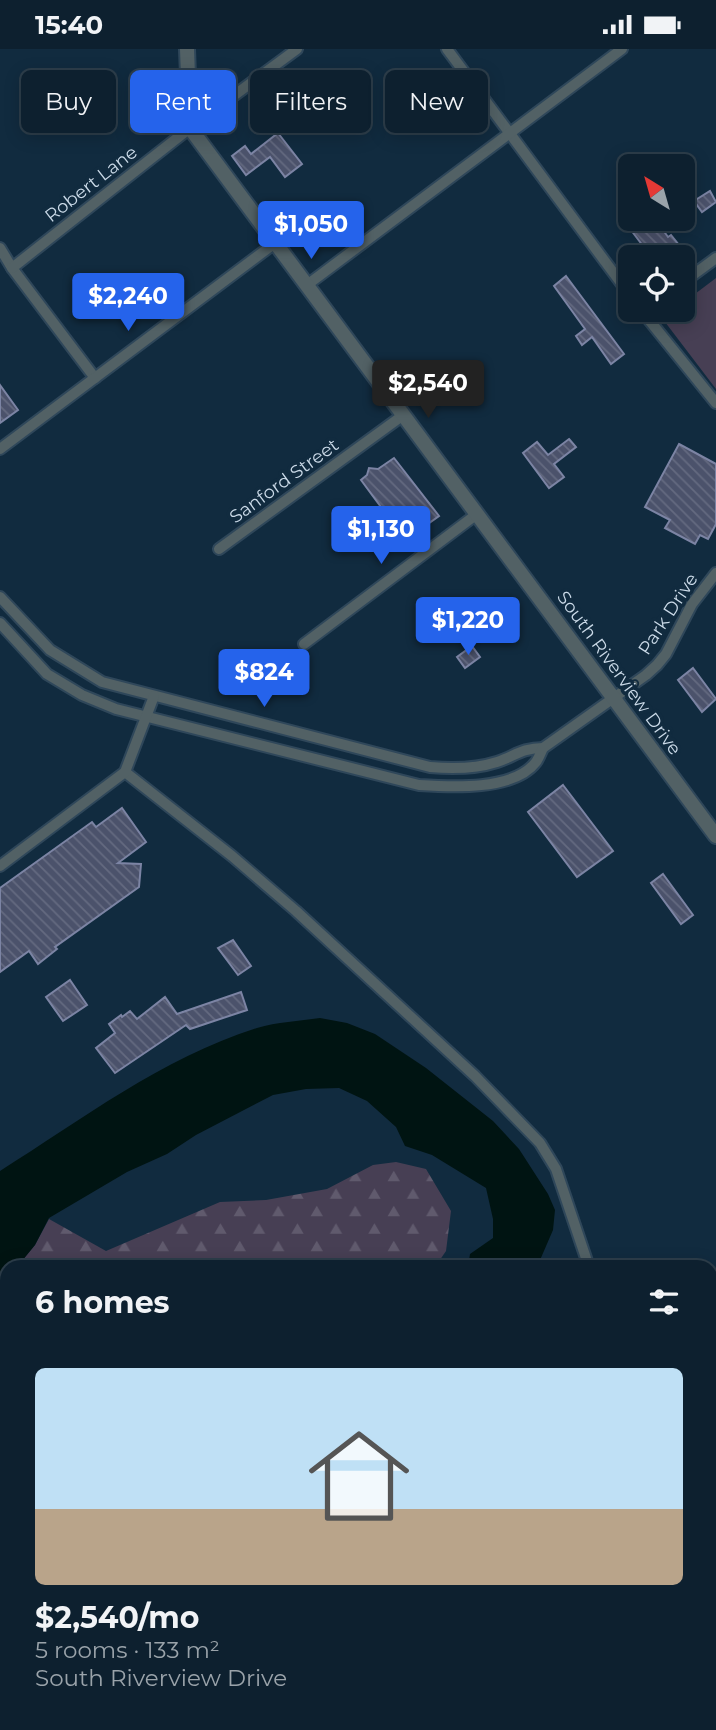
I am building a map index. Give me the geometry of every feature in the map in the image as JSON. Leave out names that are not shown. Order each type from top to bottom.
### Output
[{"type":"street","points":[[187,49],[188,70]]},
{"type":"street","name":"Robert Lane","points":[[236,94],[296,49]]},
{"type":"street","points":[[447,49],[618,279]]},
{"type":"street","points":[[307,285],[622,49]]},
{"type":"street","name":"Robert Lane","points":[[12,268],[184,133]]},
{"type":"street","name":"South Riverview Drive","points":[[194,133],[716,836]]},
{"type":"street","points":[[0,449],[275,243]]},
{"type":"street","points":[[0,248],[95,379]]},
{"type":"street","points":[[695,273],[716,258]]},
{"type":"street","points":[[652,322],[716,403]]},
{"type":"street","name":"Sanford Street","points":[[219,549],[402,416]]},
{"type":"street","points":[[304,644],[477,514]]},
{"type":"street","name":"Park Drive","points":[[544,748],[646,675],[666,654],[692,604],[716,573]]},
{"type":"street","points":[[0,597],[50,650],[102,682],[430,767],[474,767],[498,762],[528,748],[544,748],[537,762],[510,779],[460,788],[419,785],[116,709],[82,695],[47,674],[0,623]]},
{"type":"street","points":[[0,866],[125,772],[154,696]]},
{"type":"street","points":[[125,772],[232,856],[296,911],[475,1076],[540,1143],[556,1169],[587,1260]]},
{"type":"green space","points":[[716,278],[716,389],[665,322],[695,322],[695,294]]},
{"type":"green space","points":[[396,1162],[426,1169],[451,1211],[446,1251],[440,1260],[23,1260],[35,1245],[49,1219],[106,1251],[220,1202],[266,1200],[327,1189],[373,1165]]},
{"type":"shaded area","points":[[320,1018],[347,1023],[375,1034],[426,1068],[493,1121],[519,1149],[548,1194],[555,1210],[553,1230],[540,1260],[469,1260],[470,1254],[493,1238],[493,1219],[486,1188],[432,1155],[405,1146],[396,1127],[367,1101],[339,1088],[306,1089],[273,1095],[196,1135],[167,1154],[127,1172],[49,1218],[35,1245],[23,1260],[0,1260],[0,1171],[124,1091],[188,1056],[257,1028]]},
{"type":"building","points":[[278,133],[302,164],[285,177],[270,157],[246,175],[232,156],[245,146],[251,154]]},
{"type":"building","points":[[710,191],[716,202],[702,212],[695,200]]},
{"type":"building","points":[[632,231],[664,231],[679,245],[642,245]]},
{"type":"building","points":[[566,276],[624,354],[611,364],[592,337],[582,345],[576,336],[585,329],[554,286]]},
{"type":"building","points":[[455,362],[462,372],[433,393],[427,384],[430,380],[427,377],[447,363],[449,366]]},
{"type":"building","points":[[0,385],[18,410],[0,423]]},
{"type":"building","points":[[569,439],[576,447],[554,464],[564,477],[549,488],[523,453],[537,442],[548,455]]},
{"type":"building","points":[[679,444],[716,464],[716,524],[708,539],[700,535],[695,544],[665,528],[670,520],[645,507]]},
{"type":"building","points":[[394,458],[439,516],[411,536],[405,526],[398,530],[361,480],[367,475],[369,468],[378,469]]},
{"type":"building","points":[[472,646],[480,657],[465,668],[457,657]]},
{"type":"building","points":[[693,668],[716,699],[702,712],[678,680]]},
{"type":"building","points":[[563,785],[613,851],[577,877],[528,812]]},
{"type":"building","points":[[122,808],[146,842],[118,863],[141,864],[139,887],[55,947],[57,949],[38,964],[29,951],[0,972],[0,888],[92,822],[96,827]]},
{"type":"building","points":[[663,874],[693,915],[681,924],[651,883]]},
{"type":"building","points":[[233,940],[251,966],[238,975],[218,948]]},
{"type":"building","points":[[70,980],[87,1005],[63,1021],[46,997]]},
{"type":"building","points":[[241,992],[247,1010],[190,1029],[186,1025],[115,1073],[96,1048],[115,1033],[109,1024],[121,1015],[122,1017],[130,1011],[137,1019],[165,997],[177,1014]]}]
